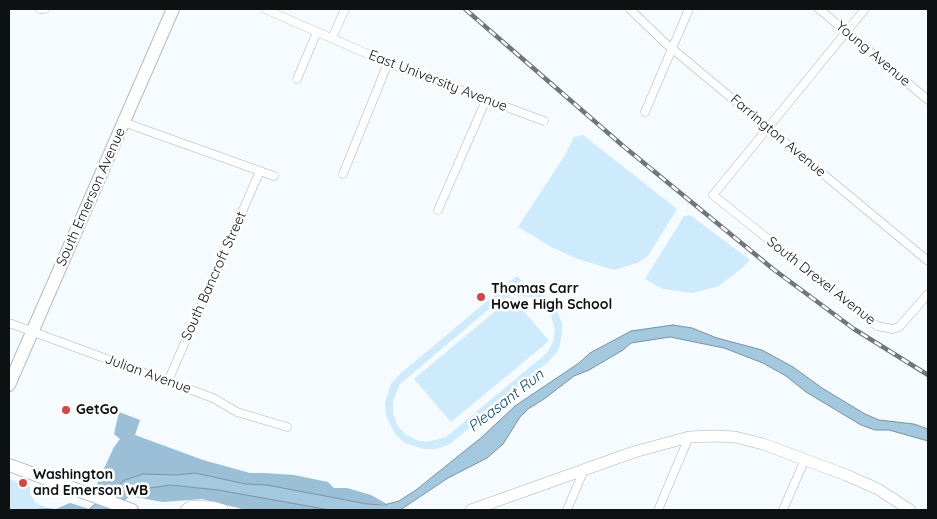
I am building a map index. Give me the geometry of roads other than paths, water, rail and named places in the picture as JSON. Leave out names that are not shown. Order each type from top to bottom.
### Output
[{"type":"main road","name":"South Emerson Avenue","points":[[9,385],[173,9]]},
{"type":"main road","points":[[9,465],[130,510]]},
{"type":"street","points":[[40,9],[45,9]]},
{"type":"street","name":"East University Avenue","points":[[265,9],[388,63],[544,121]]},
{"type":"street","points":[[332,38],[345,9]]},
{"type":"street","name":"Farrington Avenue","points":[[630,9],[672,48],[928,261]]},
{"type":"street","points":[[645,112],[689,9]]},
{"type":"street","name":"Young Avenue","points":[[819,9],[928,100]]},
{"type":"street","points":[[768,127],[865,9]]},
{"type":"street","points":[[297,79],[318,32]]},
{"type":"street","points":[[343,174],[388,63]]},
{"type":"street","points":[[438,210],[486,100]]},
{"type":"street","points":[[123,122],[274,176]]},
{"type":"street","name":"South Drexel Avenue","points":[[768,127],[713,195],[877,326],[892,330],[899,326],[928,294]]},
{"type":"street","name":"South Bancroft Street","points":[[168,380],[260,171]]},
{"type":"street","name":"Julian Avenue","points":[[9,323],[168,380],[213,398],[237,412],[287,427]]},
{"type":"street","points":[[471,510],[634,452],[690,437],[725,436],[742,438],[763,444],[869,484],[910,510]]},
{"type":"street","points":[[658,510],[690,437]]},
{"type":"street","points":[[783,510],[805,459]]},
{"type":"street","points":[[567,510],[584,470]]},
{"type":"street","points":[[186,510],[191,506],[200,506],[223,510]]},
{"type":"railway","points":[[465,9],[622,145],[773,269],[854,329],[928,375]]},
{"type":"place","name":"Thomas Carr Howe High School","points":[[481,297]]},
{"type":"place","name":"GetGo","points":[[66,410]]},
{"type":"place","name":"Washington and Emerson WB","points":[[23,483]]},
{"type":"water label","name":"Pleasant Run","points":[[506,401]]}]
